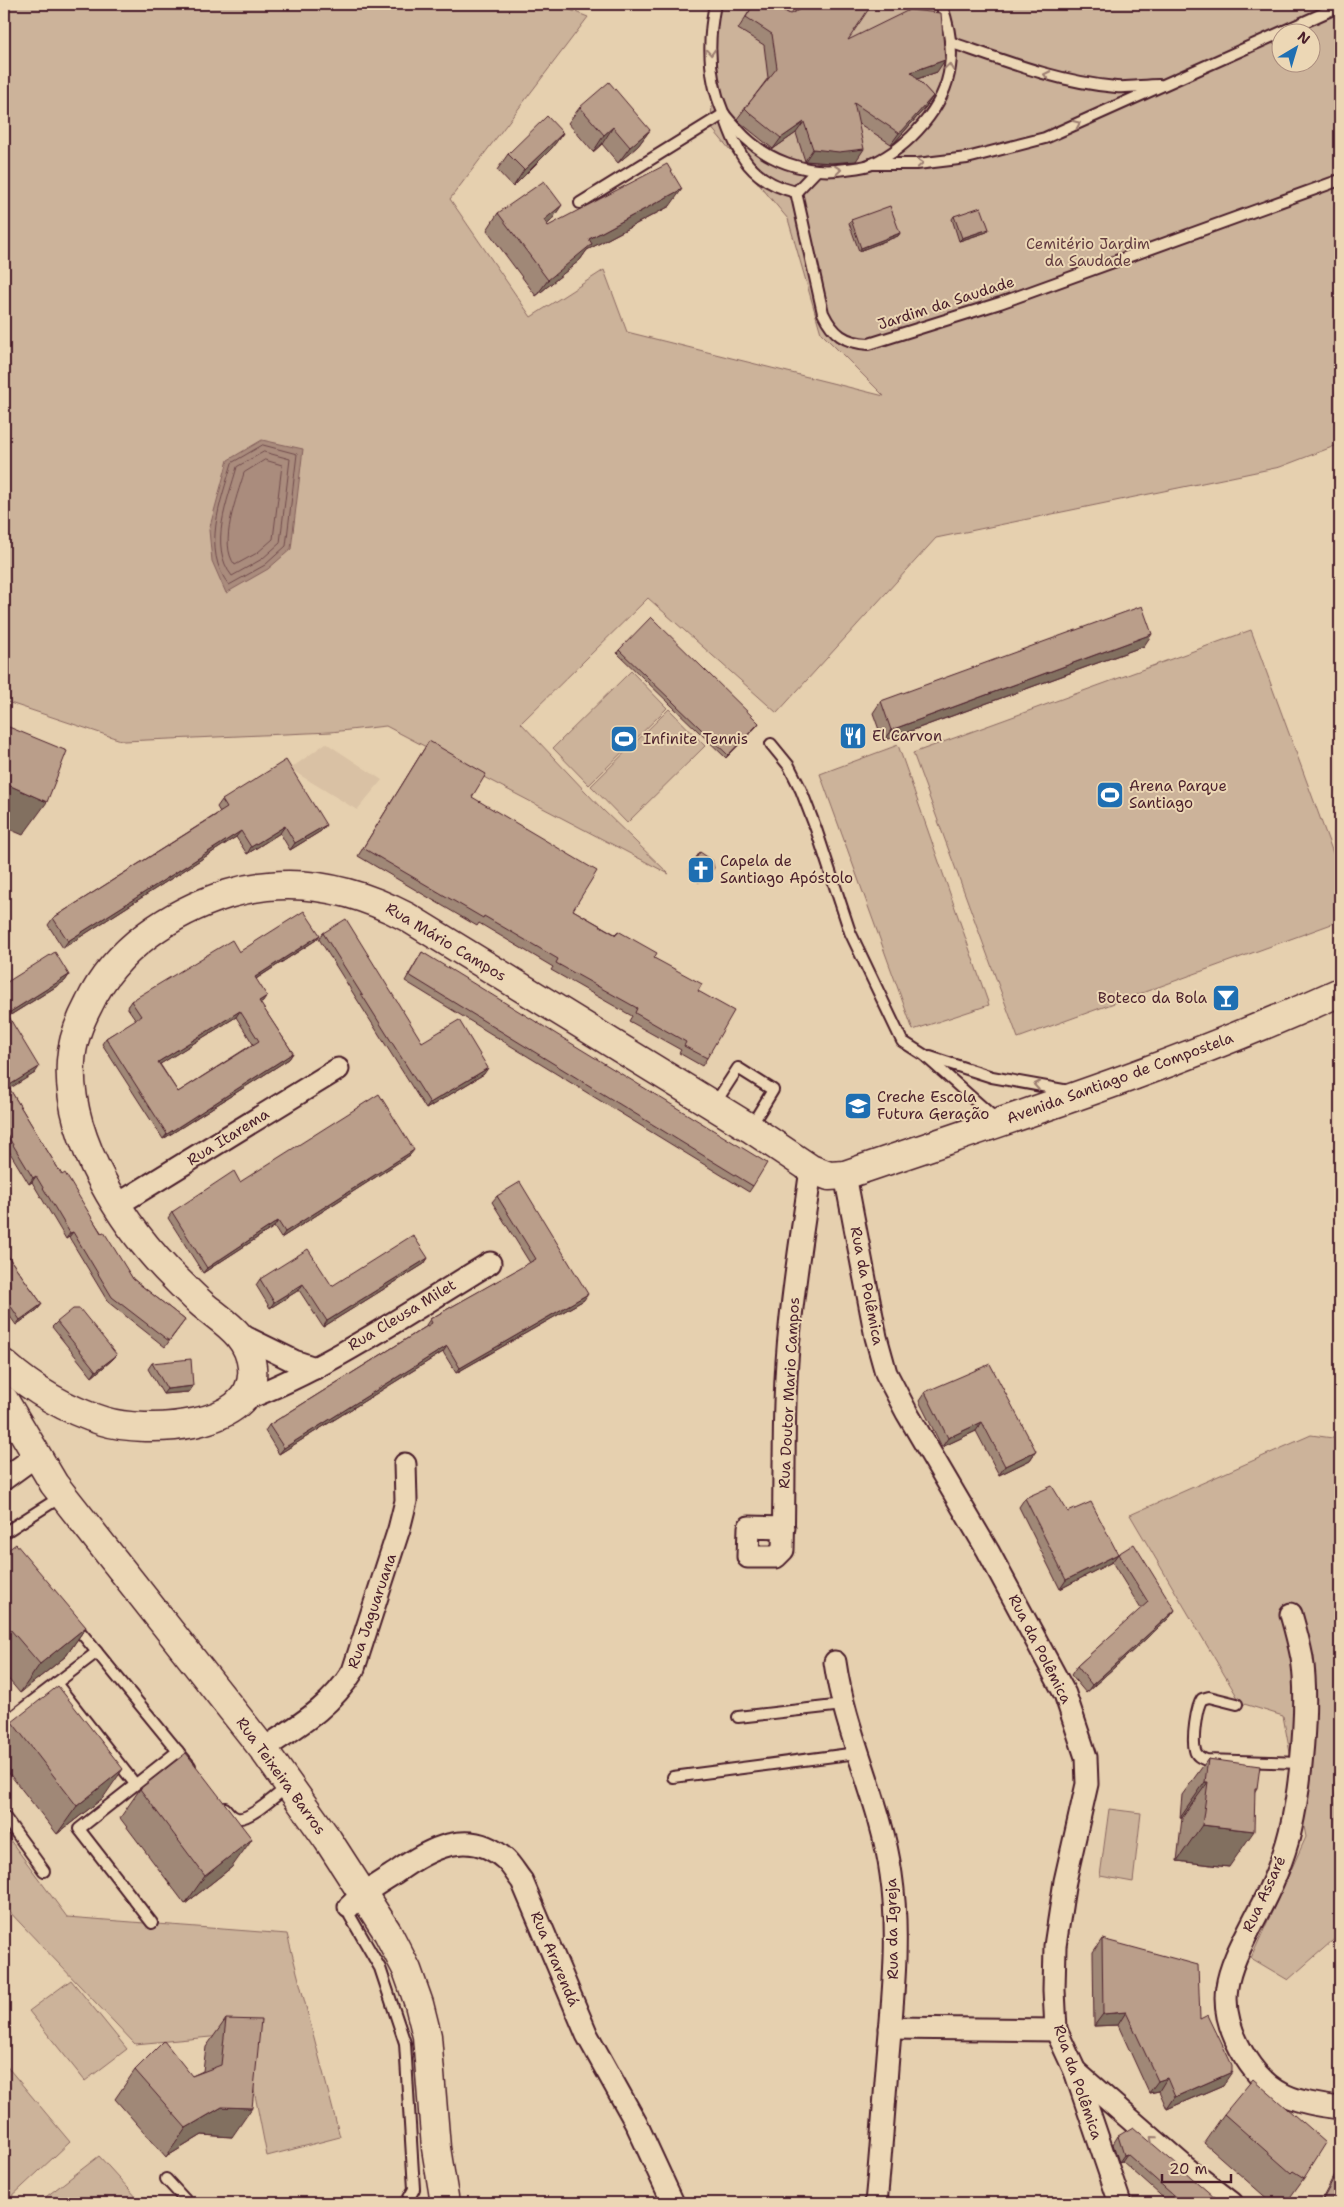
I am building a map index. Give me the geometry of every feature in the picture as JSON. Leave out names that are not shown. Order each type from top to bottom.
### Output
[{"type":"main road","name":"Rua Mário Campos","points":[[243,1400],[251,1383],[253,1368],[249,1350],[241,1335],[176,1279],[144,1243],[117,1206],[91,1158],[76,1118],[72,1095],[71,1059],[80,1021],[94,992],[114,964],[138,940],[176,917],[213,899],[255,886],[296,885],[341,890],[376,900],[407,917],[750,1128],[810,1169]]},
{"type":"main road","name":"Avenida Santiago de Compostela","points":[[810,1169],[829,1176],[846,1175],[1085,1094],[1205,1049],[1340,992]]},
{"type":"main road","name":"Rua Cleusa Milet","points":[[4,1364],[19,1378],[59,1403],[104,1422],[132,1426],[177,1427],[212,1418],[243,1400]]},
{"type":"main road","name":"Rua Teixeira Barros","points":[[4,1400],[54,1484],[263,1749],[289,1785],[357,1900],[406,1970],[419,2004],[427,2036],[436,2148],[445,2203]]},
{"type":"street","name":"Rua Itarema","points":[[117,1206],[338,1069]]},
{"type":"street","name":"Rua Doutor Mario Campos","points":[[784,1528],[789,1327],[810,1169]]},
{"type":"street","name":"Rua da Polêmica","points":[[846,1175],[876,1337],[886,1373],[907,1413],[988,1551],[1065,1694],[1086,1757],[1087,1784],[1065,1881],[1055,1946],[1054,1990],[1056,2030],[1075,2071],[1120,2203]]},
{"type":"street","name":"Rua Cleusa Milet","points":[[243,1400],[274,1389],[315,1368],[490,1263]]},
{"type":"street","points":[[241,1335],[294,1362],[315,1368]]},
{"type":"street","points":[[4,1479],[37,1455]]},
{"type":"street","name":"Rua Jaguaruana","points":[[263,1749],[319,1712],[340,1692],[353,1671],[400,1529],[406,1501],[405,1464]]},
{"type":"street","name":"Rua Assaré","points":[[1291,1614],[1302,1658],[1304,1689],[1300,1763],[1290,1831],[1275,1876],[1237,1951],[1226,1981],[1226,2012],[1237,2044],[1256,2073],[1275,2092],[1298,2100],[1340,2108]]},
{"type":"street","name":"Rua da Igreja","points":[[835,1662],[844,1705],[875,1808],[891,1873],[895,1912],[890,2028],[876,2203]]},
{"type":"street","name":"Rua Ararendá","points":[[357,1900],[417,1859],[447,1844],[469,1843],[488,1848],[505,1860],[522,1881],[587,2035],[632,2115],[673,2203]]},
{"type":"street","points":[[890,2028],[1056,2030]]},
{"type":"street","points":[[1075,2071],[1185,2167],[1232,2203]]},
{"type":"lane","points":[[715,4],[710,42],[712,69],[716,93],[733,142],[745,160],[762,179],[778,188],[796,192],[817,170]]},
{"type":"lane","points":[[871,164],[899,147],[916,131],[931,112],[944,89],[951,66],[950,42],[946,19],[940,4]]},
{"type":"lane","points":[[724,114],[742,135],[763,152],[781,162],[817,170],[833,171],[871,164],[917,164],[967,158],[1045,138],[1340,6]]},
{"type":"lane","points":[[950,42],[1037,73],[1118,87],[1164,84]]},
{"type":"lane","points":[[580,203],[724,114]]},
{"type":"lane","name":"Jardim da Saudade","points":[[796,192],[823,313],[830,327],[841,338],[854,343],[868,344],[1009,300],[1340,180]]},
{"type":"lane","points":[[771,744],[789,766],[801,790],[850,932],[902,1042],[924,1055],[1000,1122]]},
{"type":"lane","points":[[924,1055],[992,1077],[1085,1094]]},
{"type":"lane","points":[[714,1106],[738,1068],[773,1090],[750,1128]]},
{"type":"lane","points":[[4,1533],[63,1495]]},
{"type":"lane","points":[[66,1615],[195,1772]]},
{"type":"lane","points":[[4,1723],[97,1652]]},
{"type":"lane","points":[[56,1683],[135,1784]]},
{"type":"lane","points":[[1237,1704],[1208,1697],[1202,1699],[1197,1706],[1194,1750],[1198,1757],[1206,1760],[1300,1763]]},
{"type":"lane","points":[[738,1717],[844,1705]]},
{"type":"lane","points":[[152,1923],[79,1829],[178,1751]]},
{"type":"lane","points":[[673,1777],[857,1752]]},
{"type":"lane","points":[[218,1800],[230,1814],[238,1818],[247,1816],[289,1785]]},
{"type":"lane","points":[[4,1816],[44,1870]]},
{"type":"lane","points":[[357,1900],[350,1916],[380,1968],[405,2043],[414,2189],[406,2203]]},
{"type":"lane","points":[[166,2179],[188,2203]]},
{"type":"shaded area","points":[[326,743],[382,780],[357,810],[290,769]]},
{"type":"green space","name":"Cemitério Jardim da Saudade","points":[[4,4],[555,4],[588,17],[450,199],[531,317],[604,270],[627,332],[884,396],[821,333],[788,219],[710,126],[716,68],[713,4],[1340,4],[1340,444],[1280,467],[936,538],[777,713],[648,598],[521,723],[602,809],[669,874],[386,726],[331,732],[124,741],[4,701]]},
{"type":"green space","points":[[1251,630],[1340,872],[1340,921],[1018,1038],[913,753]]},
{"type":"green space","points":[[631,671],[667,708],[589,785],[553,748]]},
{"type":"green space","points":[[669,709],[705,746],[627,823],[591,786]]},
{"type":"green space","points":[[898,745],[989,1005],[913,1030],[820,774]]},
{"type":"green space","points":[[1311,1435],[1340,1439],[1340,1934],[1288,1980],[1251,1958],[1306,1837],[1283,1716],[1241,1703],[1130,1515]]},
{"type":"green space","points":[[1109,1809],[1141,1813],[1133,1882],[1100,1876]]},
{"type":"green space","points":[[4,1836],[7,1836],[67,1917],[287,1934],[340,2137],[267,2156],[243,2034],[135,2044],[4,1906]]},
{"type":"green space","points":[[71,1980],[127,2049],[85,2081],[29,2011]]},
{"type":"green space","points":[[4,2063],[70,2142],[8,2200],[4,2198]]},
{"type":"green space","points":[[99,2156],[138,2199],[133,2203],[38,2203]]},
{"type":"water","points":[[262,440],[303,449],[291,549],[268,569],[226,593],[212,561],[209,530],[228,460]]},
{"type":"building","points":[[754,4],[770,4],[790,14],[811,4],[872,4],[848,40],[909,10],[941,13],[945,60],[911,72],[933,96],[899,133],[854,103],[864,149],[839,152],[813,149],[804,122],[781,138],[745,108],[777,68],[772,34],[746,17]]},
{"type":"building","points":[[609,82],[650,130],[630,147],[613,127],[604,135],[580,107]]},
{"type":"building","points":[[547,116],[563,133],[524,170],[508,154]]},
{"type":"building","points":[[667,164],[682,189],[589,239],[592,244],[548,280],[498,213],[544,181],[562,205],[544,220],[548,226]]},
{"type":"building","points":[[890,206],[900,233],[861,248],[851,220]]},
{"type":"building","points":[[981,207],[989,229],[962,238],[954,216]]},
{"type":"building","points":[[1142,606],[1152,634],[891,730],[881,701]]},
{"type":"building","points":[[651,617],[759,723],[728,755],[619,650]]},
{"type":"building","points":[[4,725],[67,751],[47,802],[4,783]]},
{"type":"building","points":[[429,741],[486,774],[472,797],[597,871],[573,910],[616,935],[618,931],[657,953],[654,958],[702,984],[698,991],[734,1011],[707,1058],[684,1046],[686,1042],[635,1013],[637,1008],[556,963],[558,959],[363,848]]},
{"type":"building","points":[[286,760],[326,825],[295,843],[285,826],[251,847],[241,831],[68,941],[53,918],[227,808],[222,800]]},
{"type":"building","name":"Capela de Santiago Apóstolo","points":[[700,852],[712,860],[714,868],[708,877],[700,879],[693,873],[691,866]]},
{"type":"building","points":[[304,911],[320,935],[255,977],[267,996],[259,1001],[293,1053],[167,1134],[106,1038],[141,1016],[131,1001],[232,940],[239,952]],"holes":[[[240,1011],[259,1041],[178,1092],[158,1062]]]},
{"type":"building","points":[[346,919],[422,1042],[459,1020],[488,1068],[430,1103],[323,933]]},
{"type":"building","points":[[55,952],[69,975],[7,1014],[39,1067],[8,1086],[62,1175],[65,1173],[101,1233],[104,1232],[133,1279],[185,1320],[169,1341],[112,1297],[73,1232],[70,1233],[36,1176],[33,1178],[4,1130],[4,984]]},
{"type":"building","points":[[422,952],[767,1163],[753,1186],[409,975]]},
{"type":"building","points":[[379,1094],[414,1150],[285,1232],[278,1221],[207,1268],[172,1212],[234,1171],[240,1182]]},
{"type":"building","points":[[520,1182],[588,1294],[460,1368],[447,1346],[284,1448],[269,1425],[432,1323],[430,1319],[536,1259],[497,1196]]},
{"type":"building","points":[[413,1235],[428,1258],[327,1321],[303,1284],[274,1302],[260,1279],[308,1249],[332,1286]]},
{"type":"building","points":[[4,1251],[42,1304],[20,1320],[4,1296]]},
{"type":"building","points":[[73,1309],[80,1309],[117,1355],[96,1371],[57,1322]]},
{"type":"building","points":[[191,1359],[193,1386],[167,1389],[152,1363]]},
{"type":"building","points":[[990,1364],[1036,1451],[1005,1466],[982,1422],[948,1438],[925,1392]]},
{"type":"building","points":[[1052,1486],[1068,1512],[1091,1502],[1118,1554],[1066,1580],[1025,1498]]},
{"type":"building","points":[[16,1544],[86,1627],[40,1664],[4,1622],[4,1553]]},
{"type":"building","points":[[1134,1544],[1175,1610],[1092,1685],[1077,1666],[1148,1602],[1118,1554]]},
{"type":"building","points":[[58,1686],[123,1769],[77,1806],[12,1722]]},
{"type":"building","points":[[186,1753],[252,1839],[205,1876],[140,1789]]},
{"type":"building","points":[[1208,1759],[1260,1766],[1257,1788],[1255,1788],[1254,1831],[1202,1825],[1208,1782],[1205,1782]]},
{"type":"building","points":[[1102,1939],[1198,1965],[1200,2019],[1208,2015],[1232,2065],[1232,2072],[1175,2097],[1167,2078],[1158,2081],[1126,2012],[1103,2014]]},
{"type":"building","points":[[226,2019],[261,2020],[252,2108],[222,2107],[186,2128],[135,2070],[164,2041],[192,2076],[221,2065]]},
{"type":"building","points":[[1253,2079],[1326,2143],[1304,2178],[1293,2171],[1291,2173],[1224,2114]]},
{"type":"building","points":[[1133,2127],[1221,2203],[1182,2203],[1127,2154],[1124,2155],[1118,2136]]},
{"type":"building","points":[[1340,2168],[1340,2203],[1321,2203]]},
{"type":"place","name":"El Carvon","points":[[853,736]]},
{"type":"place","name":"Infinite Tennis","points":[[624,739]]},
{"type":"place","name":"Arena Parque Santiago","points":[[1110,795]]},
{"type":"place","name":"Capela de Santiago Apóstolo","points":[[701,870]]},
{"type":"place","name":"Boteco da Bola","points":[[1226,998]]},
{"type":"place","name":"Creche Escola Futura Geração","points":[[858,1106]]}]
